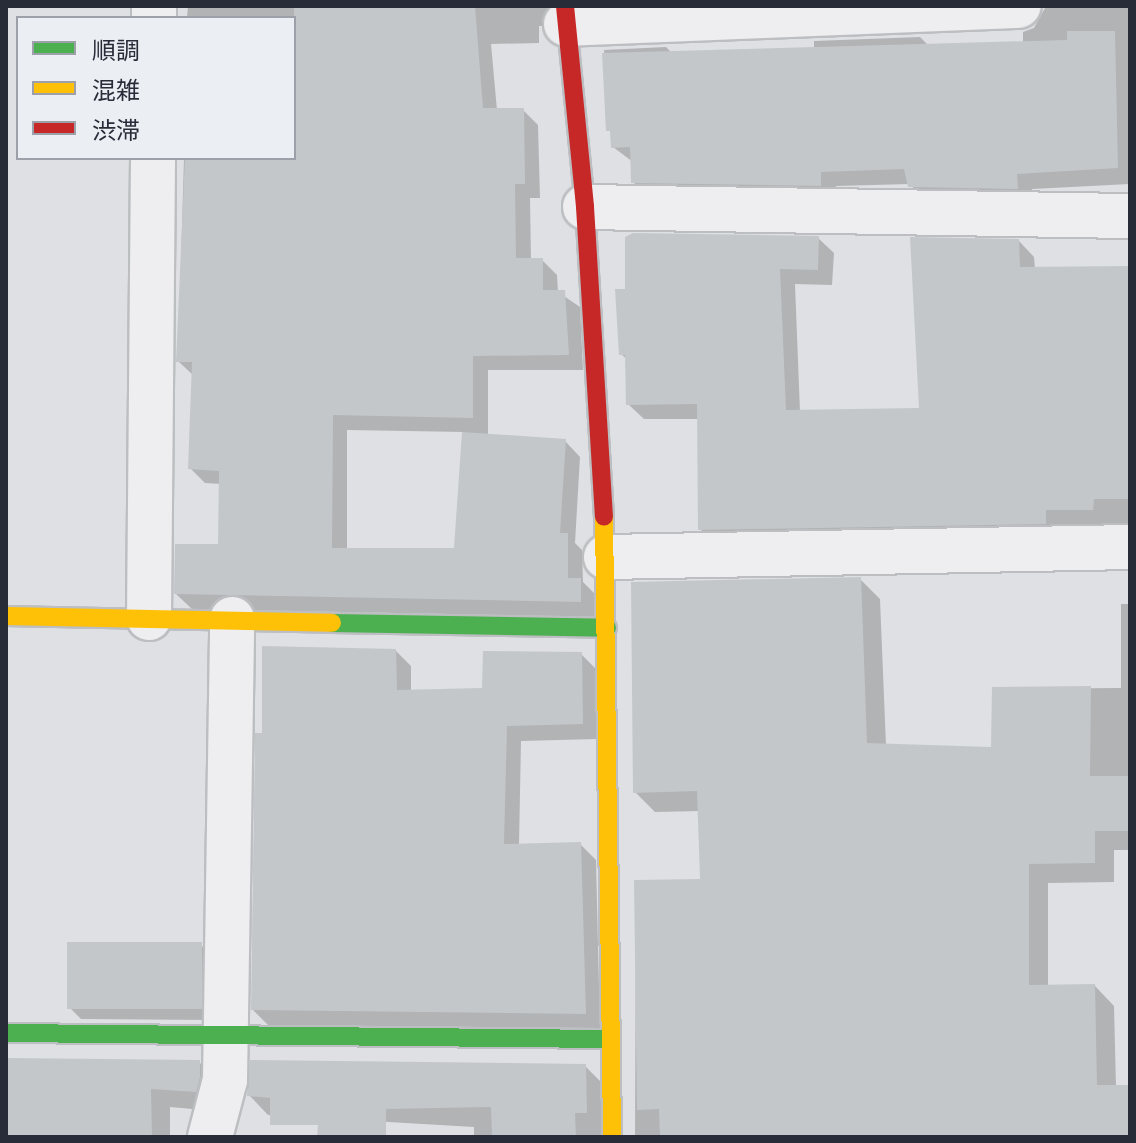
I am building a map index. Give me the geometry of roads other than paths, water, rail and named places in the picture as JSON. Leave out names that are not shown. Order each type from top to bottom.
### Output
[{"type":"street","points":[[612,1137],[606,557],[585,207],[566,15],[1019,6]]},
{"type":"street","points":[[149,618],[153,160]]},
{"type":"street","points":[[585,207],[1130,216]]},
{"type":"street","points":[[606,557],[1130,547]]},
{"type":"street","points":[[6,616],[607,628]]},
{"type":"street","points":[[210,1137],[225,1080],[232,619]]},
{"type":"street","points":[[6,1033],[225,1038],[610,1039]]}]
